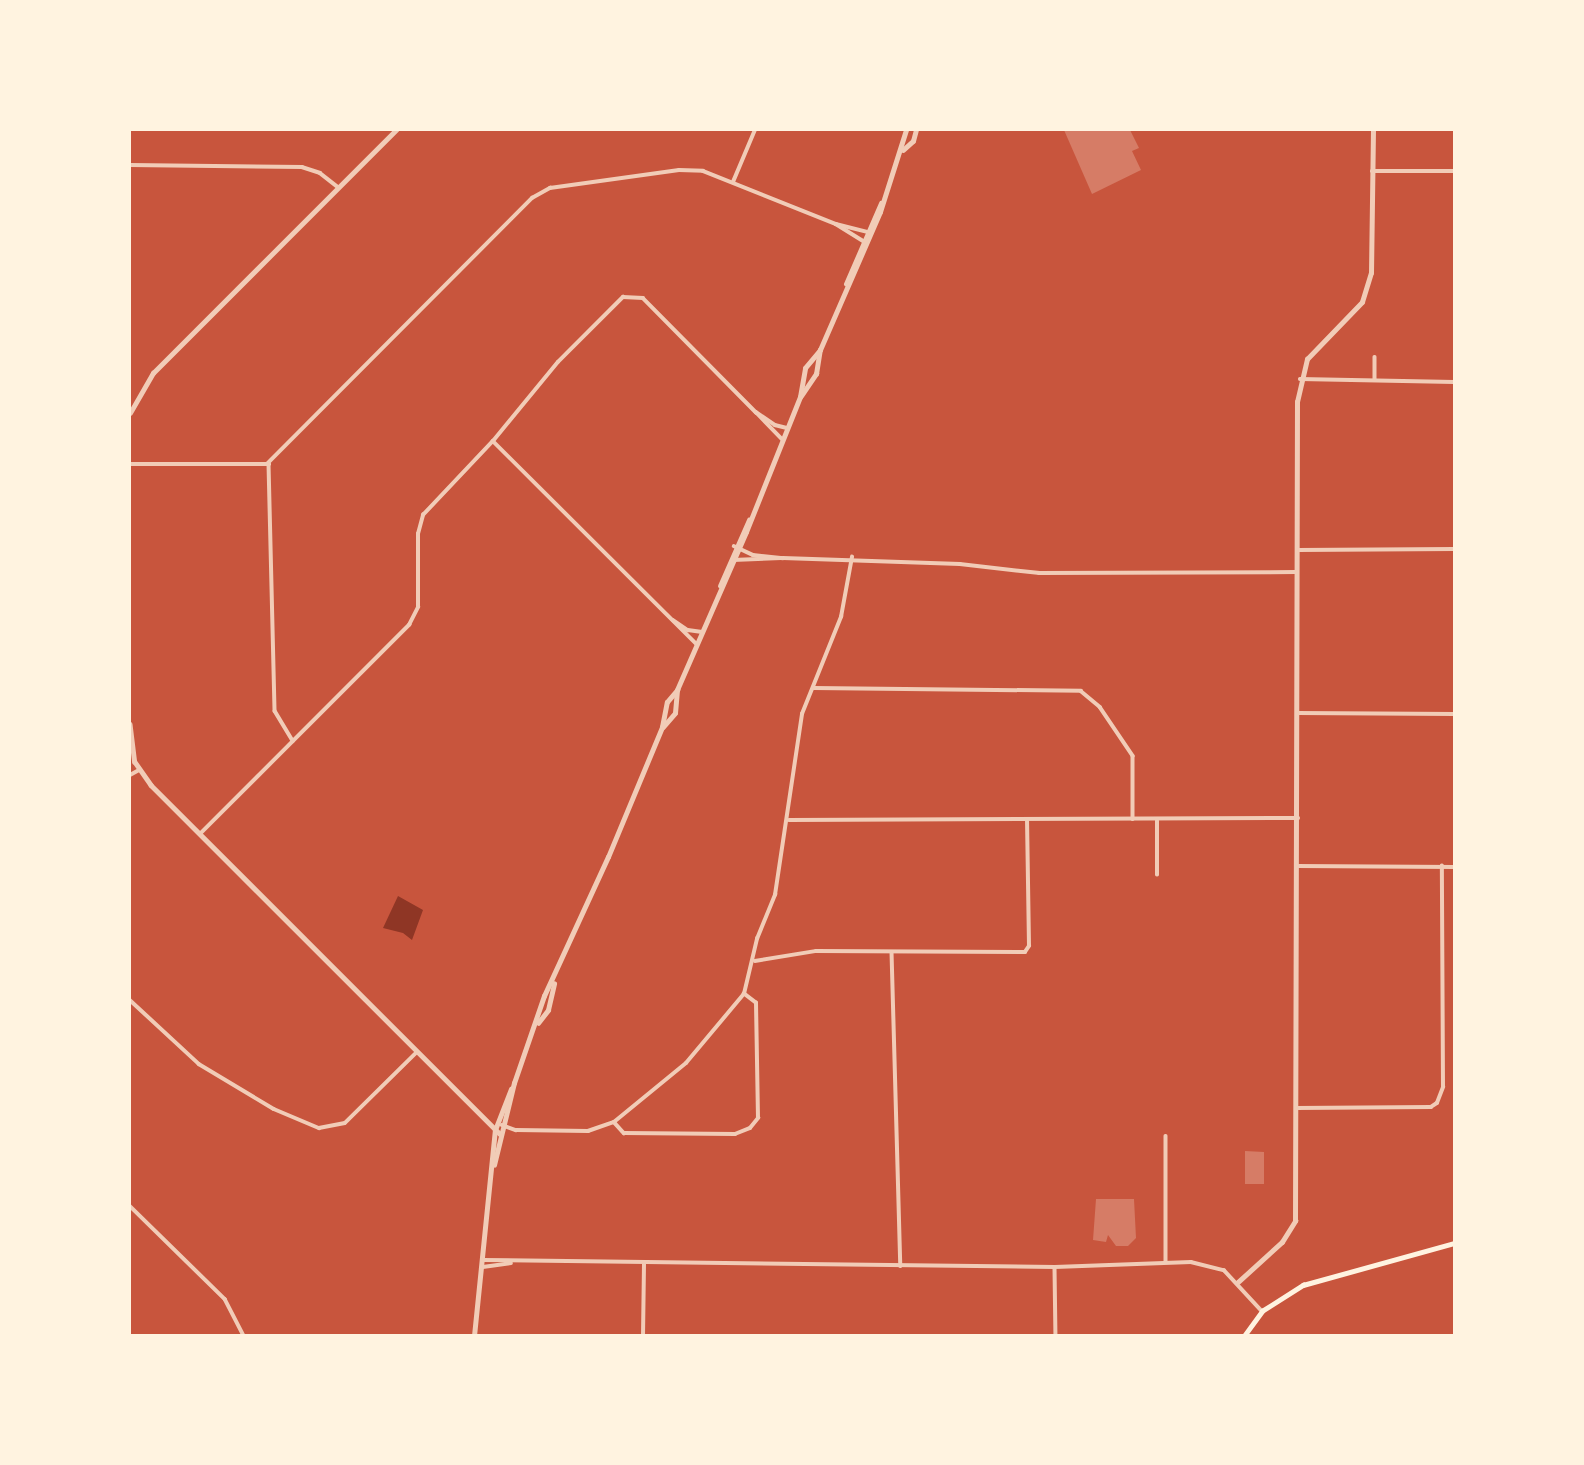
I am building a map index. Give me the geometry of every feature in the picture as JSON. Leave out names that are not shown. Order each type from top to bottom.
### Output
[{"type":"main road","points":[[1244,1335],[1262,1311],[1286,1293],[1320,1279],[1436,1252],[1454,1243]]},
{"type":"street","points":[[130,413],[148,378],[396,130]]},
{"type":"street","points":[[733,182],[755,130]]},
{"type":"street","points":[[800,397],[816,374],[820,349],[903,150],[906,130]]},
{"type":"street","points":[[903,150],[913,141],[916,130]]},
{"type":"street","points":[[1238,1282],[1282,1242],[1295,1222],[1300,379],[1315,345],[1362,302],[1371,273],[1373,130]]},
{"type":"street","points":[[130,165],[302,167],[320,173],[338,187]]},
{"type":"street","points":[[130,464],[268,463],[543,190],[685,169],[733,182],[836,225],[864,242]]},
{"type":"street","points":[[1372,172],[1454,171]]},
{"type":"street","points":[[836,225],[869,233]]},
{"type":"street","points":[[200,834],[412,620],[418,607],[420,521],[494,442],[558,362],[619,300],[630,294],[643,298],[782,439]]},
{"type":"street","points":[[537,1024],[548,1010],[554,983],[662,727],[667,702],[677,690],[800,397],[806,366],[820,349]]},
{"type":"street","points":[[1375,357],[1375,380]]},
{"type":"street","points":[[1300,379],[1454,382]]},
{"type":"street","points":[[757,412],[775,425],[787,428]]},
{"type":"street","points":[[494,442],[697,644]]},
{"type":"street","points":[[268,463],[275,711],[293,741]]},
{"type":"street","points":[[737,547],[783,558]]},
{"type":"street","points":[[1298,550],[1454,549]]},
{"type":"street","points":[[732,560],[852,558],[1039,573],[1298,572]]},
{"type":"street","points":[[130,723],[139,770],[482,1118],[498,1132],[588,1131],[614,1122],[686,1063],[744,994],[755,961],[757,939],[775,895],[789,820],[802,715],[841,617],[852,558]]},
{"type":"street","points":[[673,620],[688,630],[702,632]]},
{"type":"street","points":[[814,688],[1081,691],[1100,707],[1133,756],[1133,820]]},
{"type":"street","points":[[662,727],[676,713],[677,690]]},
{"type":"street","points":[[1298,713],[1454,714]]},
{"type":"street","points":[[130,775],[139,770]]},
{"type":"street","points":[[789,820],[1297,818]]},
{"type":"street","points":[[1157,820],[1157,875]]},
{"type":"street","points":[[755,961],[797,952],[1025,952],[1029,946],[1027,821]]},
{"type":"street","points":[[1297,866],[1454,867]]},
{"type":"street","points":[[1296,1108],[1431,1107],[1437,1103],[1443,1087],[1442,866]]},
{"type":"street","points":[[892,951],[901,1266]]},
{"type":"street","points":[[474,1335],[498,1132],[537,1024],[544,996],[554,983]]},
{"type":"street","points":[[614,1122],[624,1133],[735,1134],[750,1128],[758,1118],[757,1003],[744,994]]},
{"type":"street","points":[[130,1000],[199,1064],[274,1110],[319,1128],[345,1123],[417,1052]]},
{"type":"street","points":[[482,1118],[516,1130]]},
{"type":"street","points":[[1166,1136],[1166,1262]]},
{"type":"street","points":[[130,1206],[225,1298],[244,1335]]},
{"type":"street","points":[[483,1260],[644,1265],[1055,1267],[1166,1262],[1217,1266],[1238,1282],[1262,1311]]},
{"type":"street","points":[[482,1267],[513,1263]]},
{"type":"street","points":[[643,1335],[644,1265]]},
{"type":"street","points":[[1055,1267],[1056,1335]]},
{"type":"shaded area","points":[[398,896],[423,910],[412,940],[403,933],[383,928]]},
{"type":"building","points":[[1064,130],[1130,130],[1139,148],[1132,151],[1141,170],[1092,194]]},
{"type":"building","points":[[1245,1151],[1264,1152],[1264,1184],[1245,1184]]},
{"type":"building","points":[[1096,1199],[1134,1199],[1136,1238],[1128,1246],[1116,1246],[1108,1235],[1106,1242],[1093,1240]]}]
